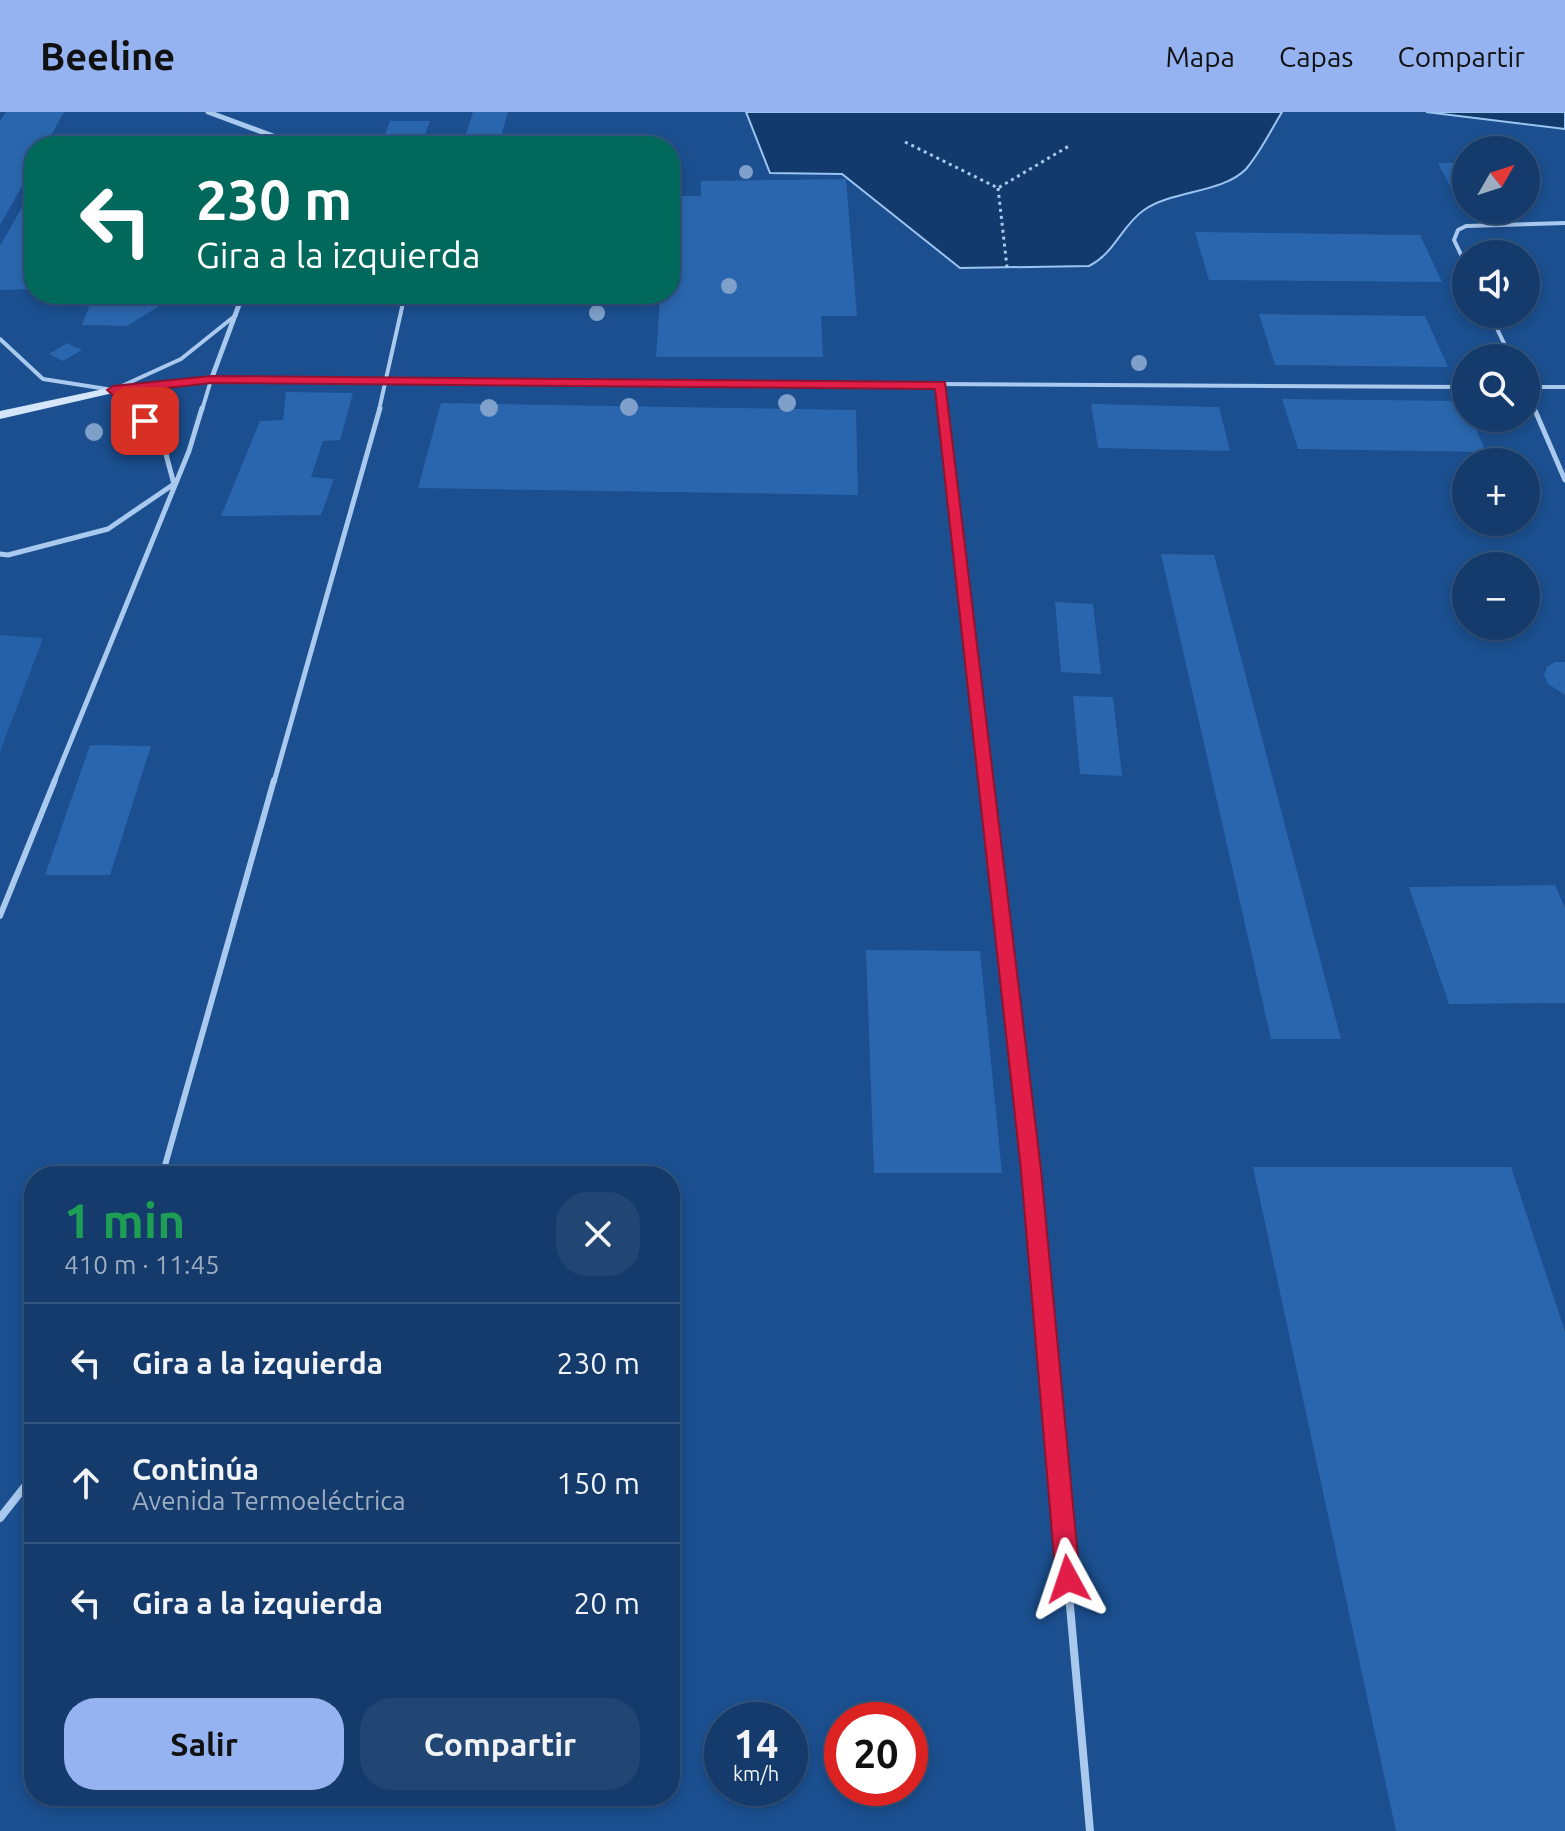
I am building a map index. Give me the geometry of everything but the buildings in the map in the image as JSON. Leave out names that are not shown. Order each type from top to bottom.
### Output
[{"type":"main road","points":[[0,415],[113,390],[211,380]]},
{"type":"street","points":[[208,112],[273,136]]},
{"type":"street","points":[[211,380],[240,304]]},
{"type":"lane","points":[[1454,240],[1458,230],[1466,226],[1565,223]]},
{"type":"lane","points":[[165,1166],[387,383],[403,304]]},
{"type":"lane","points":[[0,339],[43,379],[113,390],[181,359],[236,315]]},
{"type":"lane","points":[[0,916],[189,451],[211,380],[1452,387]]},
{"type":"lane","points":[[941,385],[1030,1155],[1090,1831]]},
{"type":"lane","points":[[1540,388],[1565,387]]},
{"type":"lane","points":[[113,390],[161,436],[174,484]]},
{"type":"lane","points":[[1540,421],[1565,480]]},
{"type":"lane","points":[[0,554],[8,555],[108,529],[174,484]]},
{"type":"lane","points":[[0,1518],[24,1488]]},
{"type":"path","points":[[905,142],[998,188]]},
{"type":"path","points":[[998,188],[1069,146]]},
{"type":"path","points":[[998,188],[1007,267]]},
{"type":"shaded area","points":[[746,112],[1282,112],[1256,156],[1236,177],[1156,203],[1144,210],[1105,254],[1089,266],[960,268],[842,174],[770,173]]},
{"type":"shaded area","points":[[1426,112],[1565,112],[1565,129]]},
{"type":"shaded area","points":[[0,635],[43,638],[0,752]]},
{"type":"route","points":[[145,421],[113,390],[211,380],[941,385],[1031,1170],[1068,1579]]}]
